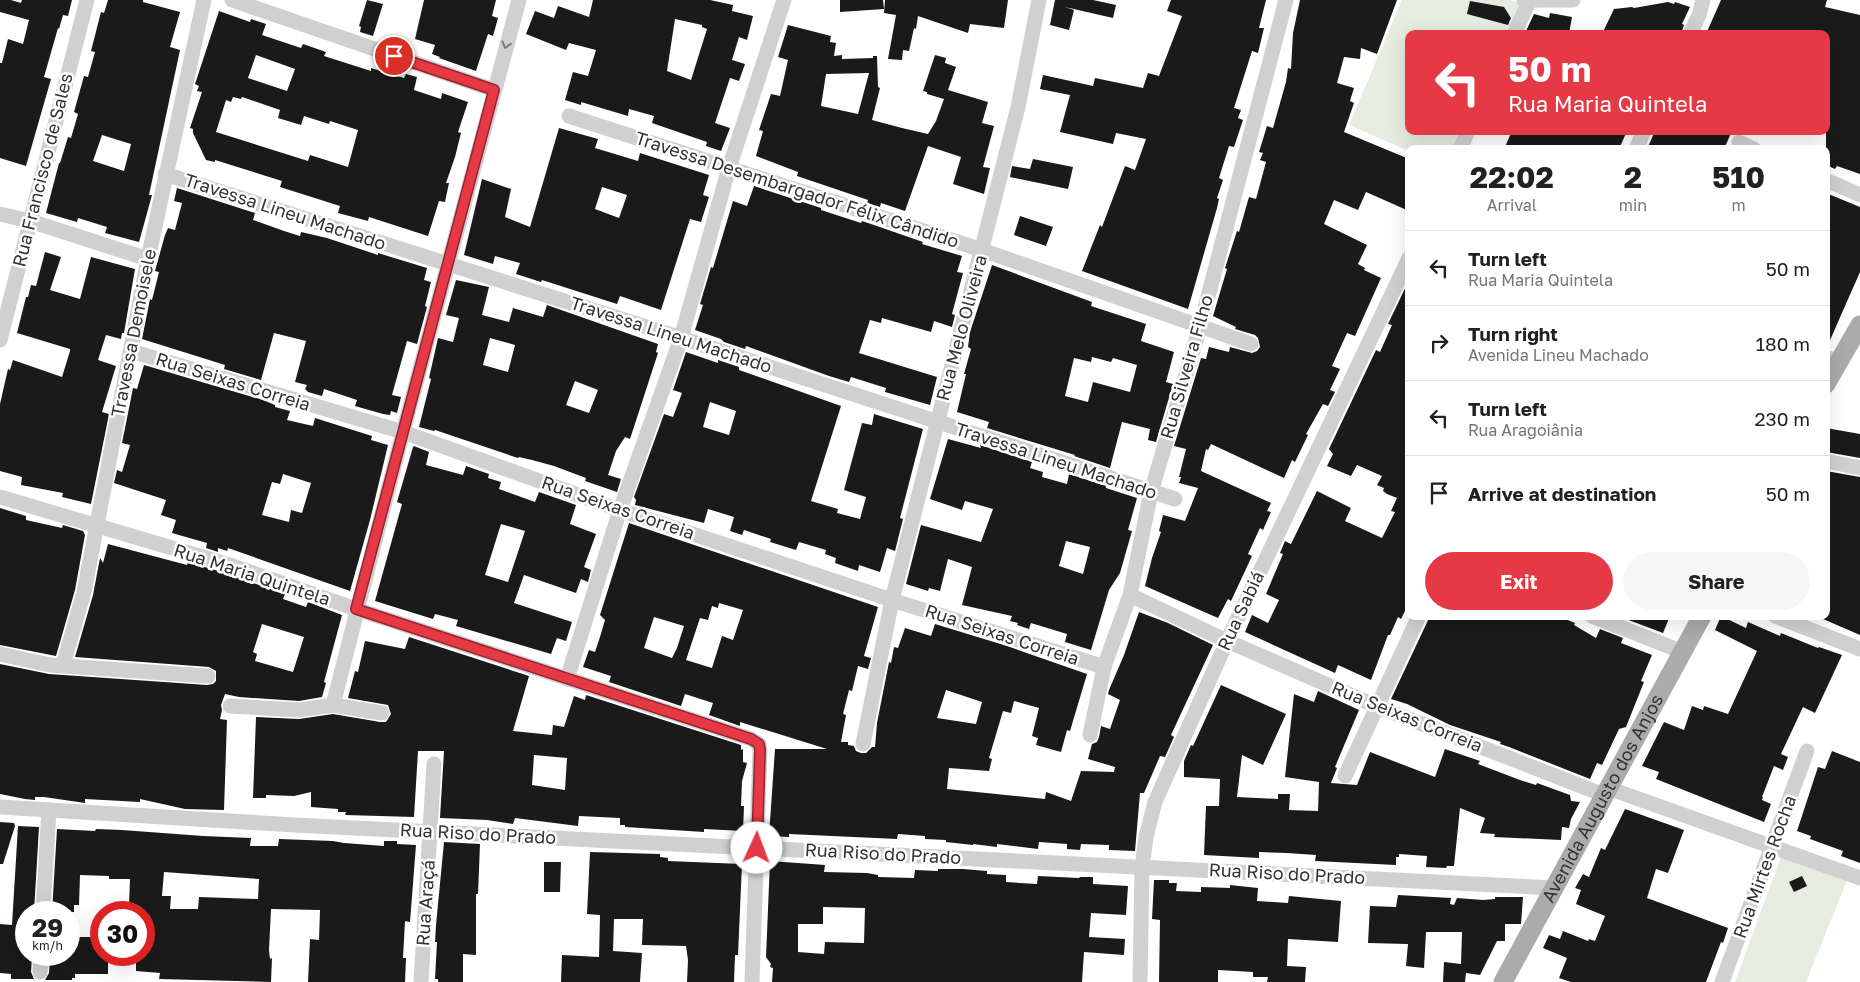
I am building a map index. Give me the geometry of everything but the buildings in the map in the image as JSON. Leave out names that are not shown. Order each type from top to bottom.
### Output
[{"type":"main road","points":[[1832,359],[1860,325]]},
{"type":"main road","name":"Avenida Augusto dos Anjos","points":[[1505,981],[1700,620]]},
{"type":"street","name":"Rua Francisco de Sales","points":[[0,340],[87,0]]},
{"type":"street","name":"Travessa Demoisele","points":[[63,665],[84,592],[98,526],[165,174],[204,0]]},
{"type":"street","points":[[232,0],[494,90]]},
{"type":"street","points":[[333,705],[402,432],[518,0]]},
{"type":"street","points":[[567,679],[620,510],[681,338],[729,168],[784,0]]},
{"type":"street","name":"Rua Melo Oliveira","points":[[863,744],[892,600],[1018,106],[1039,0]]},
{"type":"street","name":"Rua Silveira Filho","points":[[1090,734],[1104,667],[1130,595],[1151,492],[1200,326],[1286,0]]},
{"type":"street","points":[[1516,30],[1528,0],[1573,0]]},
{"type":"street","points":[[1692,30],[1703,0]]},
{"type":"street","name":"Travessa Desembargador Félix Cândido","points":[[569,116],[982,250],[1251,344]]},
{"type":"street","points":[[1739,142],[1745,145]]},
{"type":"street","name":"Travessa Lineu Machado","points":[[165,174],[681,338],[1175,499]]},
{"type":"street","points":[[1830,182],[1860,195]]},
{"type":"street","points":[[0,214],[30,221],[148,259]]},
{"type":"street","name":"Rua Sabiá","points":[[1140,982],[1142,867],[1146,837],[1155,802],[1227,641],[1405,266]]},
{"type":"street","name":"Rua Seixas Correia","points":[[131,352],[402,432],[620,510],[892,600],[1104,667]]},
{"type":"street","points":[[1830,462],[1860,468]]},
{"type":"street","name":"Rua Maria Quintela","points":[[0,497],[233,566],[356,609],[751,739],[759,744],[760,750],[757,848]]},
{"type":"street","name":"Rua Seixas Correia","points":[[1130,595],[1227,641],[1376,706],[1606,792],[1772,846],[1860,878]]},
{"type":"street","points":[[1345,776],[1417,620]]},
{"type":"street","points":[[1602,620],[1683,652]]},
{"type":"street","points":[[1785,620],[1860,649]]},
{"type":"street","points":[[0,654],[50,665],[208,676]]},
{"type":"street","points":[[230,706],[299,710],[333,705],[382,712]]},
{"type":"street","name":"Rua Mirtes Rocha","points":[[1722,982],[1807,751]]},
{"type":"street","name":"Rua Araçá","points":[[421,982],[434,764]]},
{"type":"street","name":"Rua Riso do Prado","points":[[0,807],[295,825],[1556,888]]},
{"type":"street","points":[[45,901],[49,810]]},
{"type":"street","points":[[752,982],[757,848]]},
{"type":"street","points":[[40,966],[40,972]]},
{"type":"shaded area","points":[[1402,0],[1509,0],[1524,3],[1511,30],[1405,30],[1405,135],[1461,135],[1456,145],[1405,145],[1405,149],[1349,125]]},
{"type":"shaded area","points":[[1782,854],[1848,878],[1806,982],[1735,982]]},
{"type":"route","points":[[394,56],[494,90],[356,609],[757,742],[760,750],[757,848]]}]
